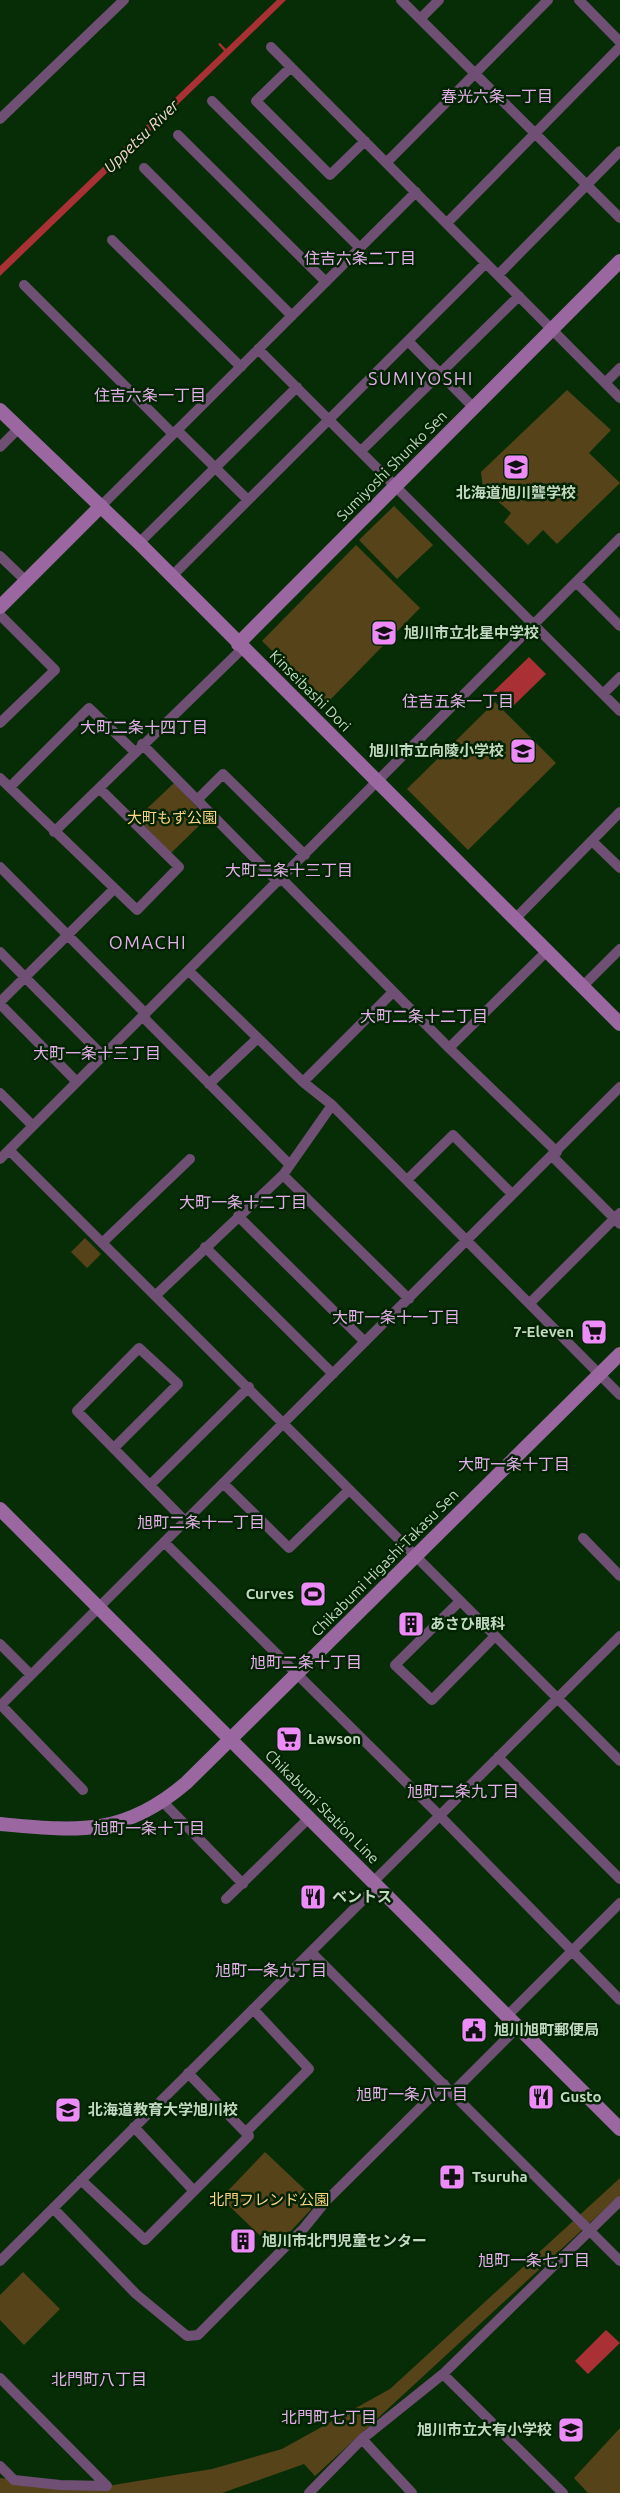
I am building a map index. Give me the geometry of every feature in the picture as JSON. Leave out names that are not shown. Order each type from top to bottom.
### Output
[{"type":"street","points":[[0,119],[124,0]]},
{"type":"street","points":[[402,0],[620,218]]},
{"type":"street","points":[[421,18],[440,0]]},
{"type":"street","points":[[387,162],[548,0]]},
{"type":"street","points":[[579,0],[620,42]]},
{"type":"street","points":[[272,47],[620,398]]},
{"type":"street","points":[[447,223],[620,47]]},
{"type":"street","points":[[291,67],[256,101],[330,175],[365,141]]},
{"type":"street","points":[[212,101],[360,248]]},
{"type":"street","points":[[178,135],[326,282]]},
{"type":"street","points":[[498,275],[620,151]]},
{"type":"street","points":[[144,168],[292,316]]},
{"type":"street","points":[[0,607],[416,192]]},
{"type":"street","points":[[112,240],[241,367]]},
{"type":"street","name":"Sumiyoshi Shunko Sen","points":[[241,646],[620,261]]},
{"type":"street","points":[[172,576],[486,263]]},
{"type":"street","points":[[24,285],[248,500]]},
{"type":"street","points":[[362,451],[519,296]]},
{"type":"street","points":[[408,341],[474,408]]},
{"type":"street","points":[[258,349],[620,711]]},
{"type":"street","points":[[605,383],[620,368]]},
{"type":"street","points":[[139,543],[297,387]]},
{"type":"street","name":"Kinseibashi Dori","points":[[0,410],[139,543],[620,1024]]},
{"type":"street","points":[[0,447],[19,428]]},
{"type":"street","points":[[0,1159],[576,582],[617,546]]},
{"type":"street","points":[[0,556],[26,581]]},
{"type":"street","points":[[576,582],[620,626]]},
{"type":"street","points":[[0,615],[55,670],[0,723]]},
{"type":"street","points":[[54,832],[241,646]]},
{"type":"street","points":[[603,694],[620,677]]},
{"type":"street","points":[[10,787],[89,708],[196,800],[393,992],[618,1218],[530,1303]]},
{"type":"street","points":[[196,800],[223,774],[305,855]]},
{"type":"street","points":[[0,778],[137,910],[179,867],[99,788]]},
{"type":"street","points":[[515,919],[620,812]]},
{"type":"street","points":[[592,841],[620,868]]},
{"type":"street","points":[[2,873],[68,935],[209,1084],[289,1164]]},
{"type":"street","points":[[77,1082],[0,1003],[114,890]]},
{"type":"street","points":[[582,987],[620,949]]},
{"type":"street","points":[[449,1048],[547,951]]},
{"type":"street","points":[[0,952],[103,1056]]},
{"type":"street","points":[[189,971],[303,1082],[332,1105],[620,1395]]},
{"type":"street","points":[[303,1082],[393,992]]},
{"type":"street","points":[[209,1084],[258,1038]]},
{"type":"street","points":[[83,1790],[0,1706],[620,1087]]},
{"type":"street","points":[[0,1093],[33,1126]]},
{"type":"street","points":[[156,1295],[283,1175],[332,1105]]},
{"type":"street","points":[[407,1180],[453,1135],[512,1194]]},
{"type":"street","points":[[9,1150],[249,1387],[620,1761]]},
{"type":"street","points":[[102,1243],[190,1159]]},
{"type":"street","points":[[283,1175],[409,1299]]},
{"type":"street","points":[[238,1216],[365,1342]]},
{"type":"street","points":[[205,1247],[333,1374]]},
{"type":"street","points":[[114,1448],[178,1384],[139,1348],[77,1410],[185,1521]]},
{"type":"street","name":"Chikabumi Higashi-Takasu Sen","points":[[0,1824],[79,1830],[123,1821],[163,1802],[230,1740],[620,1354]]},
{"type":"street","points":[[150,1485],[249,1387]]},
{"type":"street","points":[[223,1483],[289,1548],[349,1490]]},
{"type":"street","name":"Chikabumi Station Line","points":[[0,1509],[620,2129]]},
{"type":"street","points":[[583,1538],[620,1576]]},
{"type":"street","points":[[164,1542],[440,1816],[620,2000]]},
{"type":"street","points":[[460,1601],[395,1665],[432,1700],[495,1636]]},
{"type":"street","points":[[0,2261],[311,1952],[440,1816],[620,1636]]},
{"type":"street","points":[[0,1644],[31,1675]]},
{"type":"street","points":[[498,1758],[620,1879]]},
{"type":"street","points":[[163,1802],[243,1884]]},
{"type":"street","points":[[226,1899],[309,1818]]},
{"type":"street","points":[[507,2016],[620,1904]]},
{"type":"street","points":[[311,1952],[620,2261]]},
{"type":"street","points":[[246,2132],[309,2069],[253,2009]]},
{"type":"street","points":[[53,2208],[136,2294],[187,2336],[198,2335],[304,2228],[327,2200],[518,2027]]},
{"type":"street","points":[[81,2180],[145,2240],[249,2136],[189,2073]]},
{"type":"street","points":[[134,2127],[194,2191]]},
{"type":"street","points":[[309,2493],[362,2439],[442,2374],[620,2201]]},
{"type":"street","points":[[442,2374],[563,2493]]},
{"type":"street","points":[[0,2378],[107,2486],[60,2485],[14,2480],[0,2466]]},
{"type":"street","points":[[362,2439],[412,2493]]},
{"type":"green space","points":[[567,390],[611,430],[589,453],[620,483],[557,544],[543,530],[528,545],[504,522],[511,513],[483,488],[481,472]]},
{"type":"green space","points":[[394,506],[433,545],[397,579],[359,540]]},
{"type":"green space","points":[[356,545],[420,608],[326,704],[262,641]]},
{"type":"green space","points":[[495,702],[556,763],[468,850],[407,789]]},
{"type":"green space","name":"大町もず公園","points":[[174,783],[207,818],[171,853],[137,818]]},
{"type":"green space","points":[[85,1238],[101,1254],[87,1268],[71,1252]]},
{"type":"green space","name":"北門フレンド公園","points":[[265,2152],[318,2202],[274,2249],[221,2198]]},
{"type":"green space","points":[[620,2178],[620,2195],[315,2476],[304,2464],[222,2493],[0,2493],[0,2478],[60,2485],[107,2486],[212,2469],[282,2449],[390,2389]]},
{"type":"green space","points":[[23,2272],[60,2309],[24,2345],[0,2320],[0,2295]]},
{"type":"green space","points":[[620,2428],[620,2493],[588,2493],[574,2478]]},
{"type":"water","name":"Uppetsu River","points":[[277,0],[286,0],[0,276],[0,266],[224,51],[218,44],[220,43],[226,49]]},
{"type":"water","points":[[529,657],[546,674],[510,709],[493,692]]},
{"type":"water","points":[[606,2330],[620,2343],[588,2374],[575,2361]]},
{"type":"place","name":"北海道旭川聾学校","points":[[516,467]]},
{"type":"place","name":"旭川市立北星中学校","points":[[384,633]]},
{"type":"place","name":"旭川市立向陵小学校","points":[[523,751]]},
{"type":"place","name":"7-Eleven","points":[[594,1332]]},
{"type":"place","name":"Curves","points":[[313,1594]]},
{"type":"place","name":"あさひ眼科","points":[[411,1624]]},
{"type":"place","name":"Lawson","points":[[289,1739]]},
{"type":"place","name":"ベントス","points":[[313,1897]]},
{"type":"place","name":"旭川旭町郵便局","points":[[474,2030]]},
{"type":"place","name":"Gusto","points":[[541,2097]]},
{"type":"place","name":"北海道教育大学旭川校","points":[[68,2110]]},
{"type":"place","name":"Tsuruha","points":[[452,2177]]},
{"type":"place","name":"旭川市北門児童センター","points":[[243,2241]]},
{"type":"place","name":"旭川市立大有小学校","points":[[571,2430]]},
{"type":"district","name":"春光六条一丁目","points":[[497,96]]},
{"type":"district","name":"住吉六条二丁目","points":[[360,258]]},
{"type":"district","name":"SUMIYOSHI","points":[[421,379]]},
{"type":"district","name":"住吉六条一丁目","points":[[150,395]]},
{"type":"district","name":"住吉五条一丁目","points":[[458,701]]},
{"type":"district","name":"大町二条十四丁目","points":[[144,727]]},
{"type":"district","name":"大町二条十三丁目","points":[[289,870]]},
{"type":"district","name":"OMACHI","points":[[148,943]]},
{"type":"district","name":"大町二条十二丁目","points":[[424,1016]]},
{"type":"district","name":"大町一条十三丁目","points":[[97,1053]]},
{"type":"district","name":"大町一条十二丁目","points":[[243,1202]]},
{"type":"district","name":"大町一条十一丁目","points":[[396,1317]]},
{"type":"district","name":"大町一条十丁目","points":[[514,1464]]},
{"type":"district","name":"旭町二条十一丁目","points":[[201,1522]]},
{"type":"district","name":"旭町二条十丁目","points":[[306,1662]]},
{"type":"district","name":"旭町二条九丁目","points":[[463,1791]]},
{"type":"district","name":"旭町一条十丁目","points":[[149,1828]]},
{"type":"district","name":"旭町一条九丁目","points":[[271,1970]]},
{"type":"district","name":"旭町一条八丁目","points":[[412,2094]]},
{"type":"district","name":"旭町一条七丁目","points":[[534,2260]]},
{"type":"district","name":"北門町八丁目","points":[[99,2379]]},
{"type":"district","name":"北門町七丁目","points":[[329,2417]]}]
